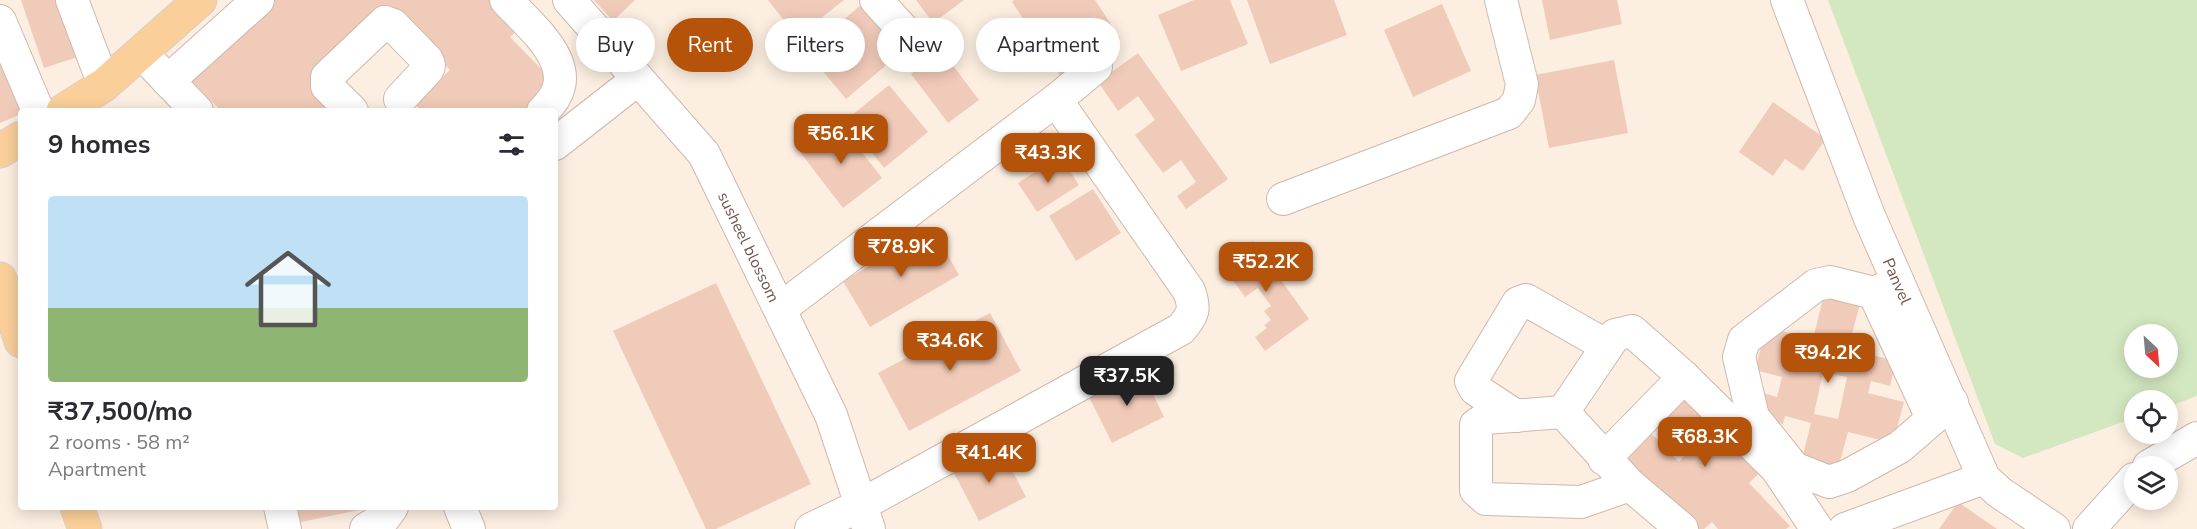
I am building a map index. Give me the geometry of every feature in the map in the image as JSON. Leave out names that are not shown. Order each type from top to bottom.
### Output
[{"type":"main road","points":[[68,108],[104,85],[200,0]]},
{"type":"main road","points":[[0,151],[18,140]]},
{"type":"main road","points":[[0,279],[18,332]]},
{"type":"main road","points":[[79,510],[85,529]]},
{"type":"street","points":[[72,0],[104,85]]},
{"type":"street","points":[[168,81],[258,0]]},
{"type":"street","points":[[506,0],[555,57],[561,74],[561,85],[556,97],[546,108]]},
{"type":"street","name":"susheel blossom","points":[[568,0],[704,154],[831,415],[865,517]]},
{"type":"street","points":[[876,0],[893,18]]},
{"type":"street","points":[[1283,200],[1509,113],[1519,100],[1522,84],[1501,0]]},
{"type":"street","name":"Panvel","points":[[1787,0],[1869,216],[1886,287],[1942,410],[1984,478],[1999,492],[2054,529]]},
{"type":"street","points":[[0,21],[37,108]]},
{"type":"street","points":[[349,108],[327,86],[327,77],[385,22],[393,25],[429,65],[408,105],[390,99],[379,102],[372,108]]},
{"type":"street","points":[[141,52],[193,108]]},
{"type":"street","points":[[780,309],[1090,72]]},
{"type":"street","points":[[558,142],[638,79]]},
{"type":"street","points":[[811,529],[865,517],[1181,329],[1191,317],[1194,305],[1189,291],[1056,100]]},
{"type":"street","points":[[1886,287],[1830,282],[1816,285],[1744,340],[1739,357],[1753,417],[1794,468],[1829,482],[1847,476],[1900,447],[1942,410]]},
{"type":"street","points":[[1516,416],[1475,389],[1471,381],[1518,303],[1526,300],[1607,346]]},
{"type":"street","points":[[1563,412],[1615,335],[1632,331],[1684,377],[1777,469],[1817,529]]},
{"type":"street","points":[[1604,459],[1684,377]]},
{"type":"street","points":[[1563,412],[1486,418],[1476,425],[1476,490],[1486,499],[1581,502],[1630,485]]},
{"type":"street","points":[[1563,412],[1630,485],[1682,529]]},
{"type":"street","points":[[2166,456],[2197,438]]},
{"type":"street","points":[[1845,529],[1984,478]]},
{"type":"street","points":[[2089,529],[2124,490]]},
{"type":"street","points":[[281,510],[285,529]]},
{"type":"street","points":[[366,529],[384,518],[390,510]]},
{"type":"street","points":[[461,510],[469,529]]},
{"type":"green space","points":[[1828,0],[2197,0],[2197,396],[2178,403],[2178,390],[2124,390],[2124,422],[2023,458],[1995,444]]},
{"type":"building","points":[[21,0],[65,0],[84,55],[44,68]]},
{"type":"building","points":[[275,0],[498,0],[521,26],[510,37],[556,84],[531,108],[419,108],[414,103],[450,70],[388,5],[312,77],[339,108],[218,108],[189,78]]},
{"type":"building","points":[[594,0],[635,0],[616,18],[610,18]]},
{"type":"building","points":[[768,0],[844,0],[821,18],[782,18]]},
{"type":"building","points":[[867,0],[883,18],[877,18],[878,72],[846,99],[824,72],[865,72],[865,18],[845,18]]},
{"type":"building","points":[[916,0],[964,0],[940,18],[929,18]]},
{"type":"building","points":[[1014,0],[1095,0],[1107,18],[1022,18],[1012,2]]},
{"type":"building","points":[[1194,0],[1230,0],[1248,44],[1181,71],[1158,15]]},
{"type":"building","points":[[1247,0],[1334,0],[1347,35],[1270,64]]},
{"type":"building","points":[[1542,0],[1617,0],[1622,24],[1550,40]]},
{"type":"building","points":[[1442,4],[1471,71],[1413,97],[1384,30]]},
{"type":"building","points":[[0,48],[20,108],[18,108],[18,115],[0,123]]},
{"type":"building","points":[[1138,53],[1228,179],[1186,209],[1177,196],[1196,182],[1181,160],[1163,173],[1135,135],[1155,120],[1138,96],[1118,111],[1098,82],[1112,72],[1120,72],[1120,66]]},
{"type":"building","points":[[1614,60],[1628,133],[1549,148],[1535,75]]},
{"type":"building","points":[[914,72],[958,72],[979,100],[948,123],[911,74]]},
{"type":"building","points":[[1058,72],[1069,72],[1061,77]]},
{"type":"building","points":[[889,85],[928,132],[884,168],[846,120]]},
{"type":"building","points":[[1773,102],[1826,139],[1803,171],[1785,159],[1773,176],[1739,152]]},
{"type":"building","points":[[838,122],[882,178],[843,208],[800,152]]},
{"type":"building","points":[[1060,156],[1079,185],[1037,212],[1018,183]]},
{"type":"building","points":[[1093,189],[1121,233],[1076,261],[1049,216]]},
{"type":"building","points":[[933,229],[959,275],[870,327],[843,281]]},
{"type":"building","points":[[1253,241],[1309,319],[1265,351],[1255,337],[1267,328],[1264,325],[1271,320],[1264,311],[1271,306],[1258,288],[1245,297],[1221,264]]},
{"type":"building","points":[[716,283],[811,484],[716,529],[706,529],[613,331]]},
{"type":"building","points":[[1825,291],[1861,300],[1848,349],[1896,361],[1890,386],[1871,381],[1868,393],[1904,402],[1893,443],[1848,432],[1837,473],[1801,463],[1811,423],[1785,416],[1783,424],[1757,417],[1763,393],[1777,397],[1782,377],[1755,370],[1766,327],[1813,339]],"holes":[[[1810,343],[1828,348],[1824,364],[1805,359]],[[1823,372],[1847,377],[1838,419],[1814,414]]]},
{"type":"building","points":[[990,313],[1021,371],[909,431],[878,373]]},
{"type":"building","points":[[1142,371],[1164,417],[1112,443],[1089,397]]},
{"type":"building","points":[[1688,382],[1768,465],[1749,483],[1790,526],[1786,529],[1718,529],[1712,522],[1704,529],[1695,529],[1619,452],[1646,428],[1679,462],[1692,447],[1657,412]]},
{"type":"building","points":[[1000,447],[1026,497],[979,521],[953,471]]},
{"type":"building","points":[[1958,502],[1997,529],[1939,529]]},
{"type":"building","points":[[293,510],[359,510],[296,523]]}]
